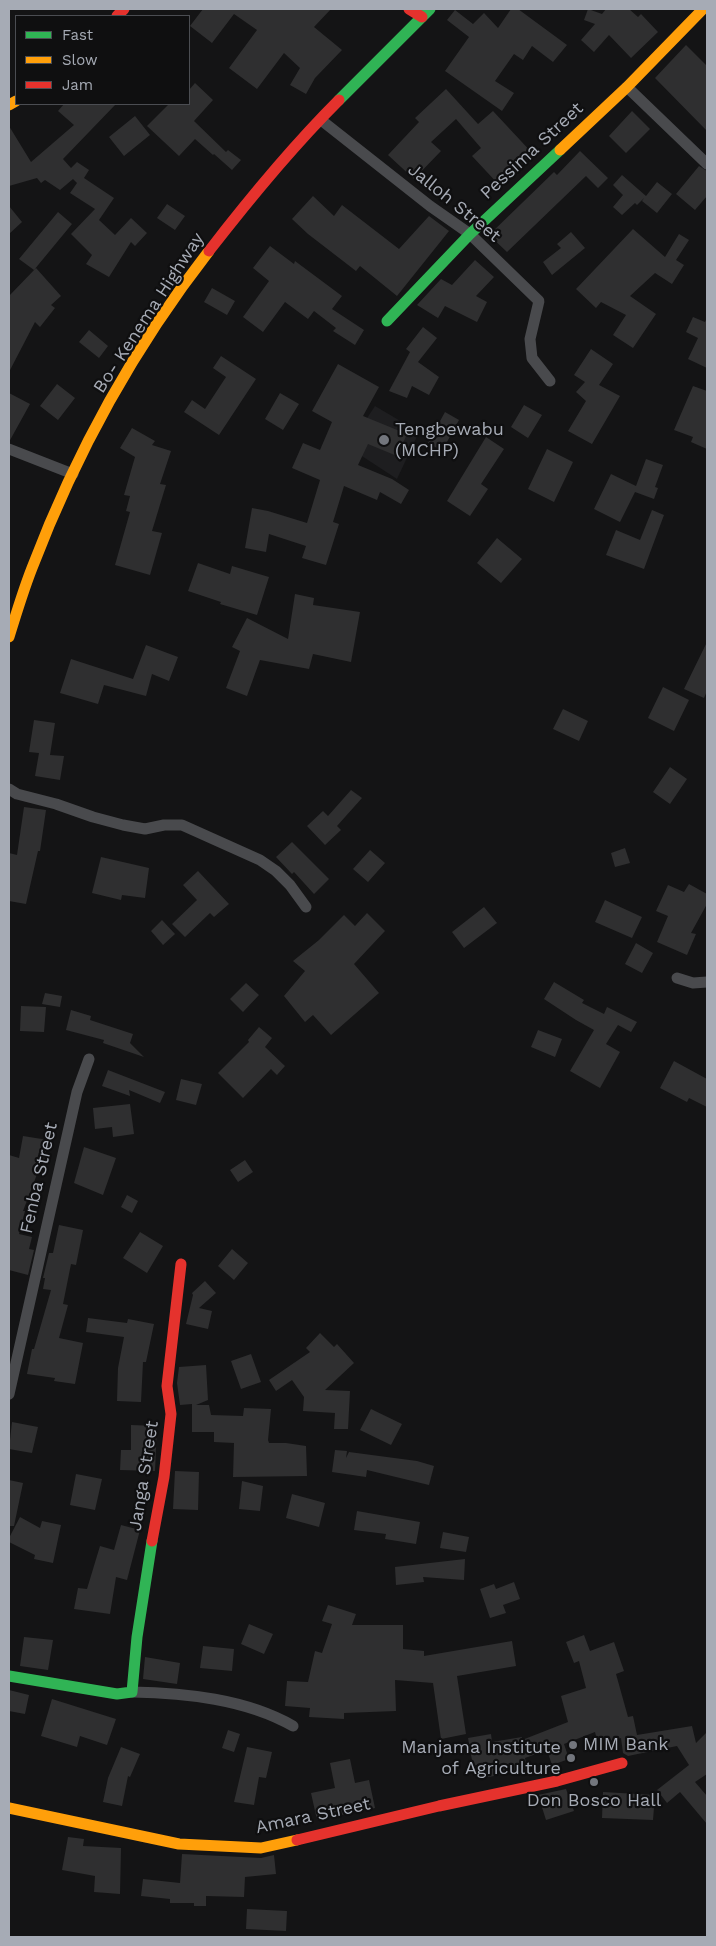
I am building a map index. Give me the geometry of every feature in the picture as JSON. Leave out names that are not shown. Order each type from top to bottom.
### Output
[{"type":"main road","points":[[409,9],[426,13]]},
{"type":"main road","name":"Pessima Street","points":[[387,321],[470,234],[627,87],[703,9]]},
{"type":"main road","name":"Bo- Kenema Highway","points":[[9,638],[35,556],[86,445],[137,357],[195,268],[269,177],[321,120],[426,13]]},
{"type":"main road","name":"Janga Street","points":[[132,1692],[150,1552],[164,1477],[171,1414],[166,1386],[181,1264]]},
{"type":"main road","points":[[9,1676],[117,1694],[132,1692]]},
{"type":"main road","name":"Amara Street","points":[[9,1808],[179,1844],[261,1848],[439,1806],[557,1781],[622,1763]]},
{"type":"street","points":[[627,87],[707,164]]},
{"type":"street","name":"Jalloh Street","points":[[321,120],[430,206],[470,234],[539,301],[530,339],[532,358],[550,381]]},
{"type":"street","points":[[9,449],[73,474]]},
{"type":"street","points":[[9,789],[17,794],[123,825],[145,829],[164,825],[182,825],[260,860],[276,871],[290,885],[306,907]]},
{"type":"street","points":[[677,978],[693,983],[707,982]]},
{"type":"street","name":"Fenba Street","points":[[9,1394],[77,1092],[89,1059]]},
{"type":"street","points":[[132,1692],[168,1693],[235,1705],[276,1717],[293,1726]]},
{"type":"shaded area","name":"Tengbewabu (MCHP)","points":[[375,406],[419,432],[397,479],[348,447]]},
{"type":"building","points":[[203,9],[331,9],[314,27],[342,50],[315,78],[306,94],[290,85],[300,68],[284,53],[257,89],[229,68],[257,30],[234,14],[212,43],[190,26]]},
{"type":"building","points":[[511,9],[518,9],[567,45],[553,62],[532,46],[523,60],[514,54],[495,81],[514,93],[502,111],[445,71],[469,37],[447,20],[455,10],[473,24],[484,13],[498,28]]},
{"type":"building","points":[[588,9],[602,14],[606,9],[629,9],[638,17],[641,14],[658,32],[631,58],[609,35],[594,52],[581,40],[595,24],[584,20]]},
{"type":"building","points":[[686,45],[707,66],[707,131],[655,78]]},
{"type":"building","points":[[195,83],[213,100],[194,121],[226,152],[228,150],[241,160],[232,170],[195,139],[179,156],[147,126],[168,105],[190,105],[190,89]]},
{"type":"building","points":[[446,89],[478,124],[493,111],[534,155],[500,186],[472,156],[481,148],[456,119],[431,142],[441,151],[414,179],[388,155],[419,122],[415,118]]},
{"type":"building","points":[[63,105],[115,105],[63,159],[71,168],[77,162],[89,170],[84,178],[114,198],[99,220],[115,235],[131,218],[147,233],[135,246],[131,242],[109,277],[86,264],[92,255],[71,234],[95,209],[70,193],[77,183],[73,179],[60,190],[45,180],[41,183],[37,178],[9,186],[9,126],[31,162],[74,125],[58,111]]},
{"type":"building","points":[[632,111],[650,129],[626,153],[609,136]]},
{"type":"building","points":[[135,116],[150,135],[124,156],[109,137]]},
{"type":"building","points":[[580,151],[608,178],[598,188],[586,176],[507,252],[489,235],[554,172],[557,175]]},
{"type":"building","points":[[699,166],[707,171],[707,196],[695,210],[676,194]]},
{"type":"building","points":[[622,175],[646,196],[657,182],[672,194],[657,213],[642,201],[644,198],[637,205],[635,203],[622,215],[613,207],[623,195],[613,185]]},
{"type":"building","points":[[313,196],[334,216],[342,205],[399,249],[429,216],[449,231],[397,296],[360,266],[356,271],[308,234],[292,219]]},
{"type":"building","points":[[167,204],[185,216],[175,230],[157,218]]},
{"type":"building","points":[[9,206],[22,222],[9,234]]},
{"type":"building","points":[[58,212],[72,224],[34,270],[19,259]]},
{"type":"building","points":[[633,229],[665,257],[679,234],[689,240],[676,260],[684,265],[672,284],[655,273],[630,296],[656,314],[633,348],[613,335],[626,315],[601,302],[596,308],[576,289]]},
{"type":"building","points":[[571,232],[585,248],[552,275],[543,262],[561,248],[557,244]]},
{"type":"building","points":[[270,246],[294,264],[295,261],[342,296],[332,309],[364,330],[355,345],[333,331],[336,328],[314,311],[308,319],[285,302],[263,332],[243,317],[269,281],[253,268]]},
{"type":"building","points":[[475,260],[494,277],[476,296],[487,302],[477,322],[445,306],[438,318],[417,305],[441,279],[452,285]]},
{"type":"building","points":[[36,268],[61,296],[51,305],[55,308],[40,327],[35,322],[9,372],[9,296]]},
{"type":"building","points":[[212,288],[235,301],[227,315],[204,302]]},
{"type":"building","points":[[693,317],[705,322],[707,318],[707,368],[688,359],[698,338],[686,332]]},
{"type":"building","points":[[423,327],[437,338],[418,362],[439,377],[429,395],[412,386],[407,398],[389,391],[410,352],[406,349]]},
{"type":"building","points":[[89,330],[108,346],[99,358],[79,342]]},
{"type":"building","points":[[591,349],[613,364],[599,385],[620,396],[592,444],[568,431],[586,401],[576,392],[585,382],[574,375]]},
{"type":"building","points":[[221,356],[256,379],[219,435],[184,412],[192,400],[205,409],[226,377],[213,368]]},
{"type":"building","points":[[338,364],[379,387],[363,416],[407,434],[397,456],[368,444],[358,465],[392,479],[409,490],[401,504],[380,492],[377,500],[344,486],[333,522],[339,524],[326,565],[302,558],[306,546],[269,534],[266,552],[245,548],[252,508],[307,523],[320,480],[292,468],[303,443],[320,450],[332,422],[312,411]]},
{"type":"building","points":[[57,384],[75,398],[58,420],[40,406]]},
{"type":"building","points":[[693,386],[707,391],[707,449],[691,442],[693,437],[674,430]]},
{"type":"building","points":[[9,393],[30,404],[9,442]]},
{"type":"building","points":[[280,393],[299,404],[283,430],[265,419]]},
{"type":"building","points":[[524,405],[542,415],[528,438],[511,427]]},
{"type":"building","points":[[445,412],[459,420],[442,451],[428,443]]},
{"type":"building","points":[[132,428],[155,441],[152,445],[171,451],[160,484],[166,485],[152,531],[162,533],[150,575],[115,565],[130,512],[126,511],[130,496],[124,495],[135,457],[120,448]]},
{"type":"building","points":[[486,437],[504,449],[481,484],[488,489],[470,516],[447,501]]},
{"type":"building","points":[[547,449],[573,462],[554,502],[528,489]]},
{"type":"building","points":[[646,459],[663,465],[655,487],[658,488],[654,499],[635,492],[620,522],[594,509],[611,474],[636,486]]},
{"type":"building","points":[[652,510],[664,515],[644,569],[606,555],[616,530],[640,540]]},
{"type":"building","points":[[497,538],[522,559],[501,583],[477,563]]},
{"type":"building","points":[[198,563],[230,574],[232,566],[269,577],[257,615],[220,604],[221,602],[188,591]]},
{"type":"building","points":[[295,594],[314,598],[313,605],[360,612],[351,662],[313,654],[309,669],[260,660],[247,696],[226,688],[240,651],[232,647],[247,618],[288,639]]},
{"type":"building","points":[[707,642],[707,691],[704,698],[684,689]]},
{"type":"building","points":[[146,645],[178,657],[169,681],[152,674],[146,696],[104,685],[98,704],[60,693],[71,659],[133,679]]},
{"type":"building","points":[[663,687],[689,700],[674,731],[648,718]]},
{"type":"building","points":[[563,709],[588,721],[579,741],[553,729]]},
{"type":"building","points":[[34,720],[55,723],[50,755],[64,756],[60,780],[35,776],[39,753],[29,752]]},
{"type":"building","points":[[670,767],[687,779],[670,804],[653,792]]},
{"type":"building","points":[[351,790],[362,798],[337,826],[341,830],[325,845],[307,826],[323,811],[328,816]]},
{"type":"building","points":[[24,807],[46,810],[40,851],[38,851],[26,904],[9,901],[9,853],[17,855]]},
{"type":"building","points":[[292,842],[329,879],[314,894],[294,872],[292,874],[276,857]]},
{"type":"building","points":[[625,848],[630,863],[615,867],[611,853]]},
{"type":"building","points":[[370,850],[385,863],[368,882],[353,869]]},
{"type":"building","points":[[101,857],[149,868],[145,898],[122,895],[121,900],[92,893]]},
{"type":"building","points":[[198,871],[229,904],[214,917],[210,913],[185,937],[172,924],[197,900],[183,885]]},
{"type":"building","points":[[689,884],[707,894],[707,904],[691,933],[696,934],[687,955],[657,942],[668,916],[656,911],[668,885],[684,892]]},
{"type":"building","points":[[605,900],[642,917],[632,938],[595,922]]},
{"type":"building","points":[[484,907],[497,923],[464,948],[452,932]]},
{"type":"building","points":[[367,913],[385,931],[354,964],[379,993],[331,1035],[313,1015],[305,1022],[284,996],[305,971],[293,961],[319,940],[344,915],[355,926]]},
{"type":"building","points":[[162,920],[175,934],[163,945],[151,931]]},
{"type":"building","points":[[636,943],[653,953],[642,973],[625,964]]},
{"type":"building","points":[[554,982],[584,1000],[582,1003],[604,1014],[607,1007],[637,1022],[631,1032],[618,1025],[606,1044],[620,1052],[600,1088],[570,1071],[594,1030],[544,999]]},
{"type":"building","points":[[246,983],[259,995],[243,1012],[230,999]]},
{"type":"building","points":[[45,993],[62,996],[60,1007],[42,1004]]},
{"type":"building","points":[[21,1006],[46,1007],[44,1032],[20,1031]]},
{"type":"building","points":[[71,1010],[91,1016],[90,1020],[133,1034],[130,1043],[144,1057],[103,1043],[104,1040],[66,1030]]},
{"type":"building","points":[[259,1027],[272,1038],[265,1047],[285,1066],[277,1075],[271,1069],[243,1098],[218,1073],[249,1042],[248,1040]]},
{"type":"building","points":[[538,1030],[562,1039],[555,1057],[531,1047]]},
{"type":"building","points":[[674,1061],[707,1079],[707,1107],[689,1098],[687,1102],[660,1088]]},
{"type":"building","points":[[108,1070],[165,1092],[160,1103],[129,1090],[130,1096],[102,1086]]},
{"type":"building","points":[[181,1079],[202,1084],[196,1105],[176,1100]]},
{"type":"building","points":[[130,1104],[134,1134],[113,1137],[112,1127],[95,1129],[93,1108]]},
{"type":"building","points":[[23,1136],[48,1140],[43,1169],[39,1169],[23,1211],[25,1211],[19,1234],[32,1237],[29,1249],[34,1250],[28,1275],[9,1270],[9,1155],[19,1158]]},
{"type":"building","points":[[84,1147],[116,1158],[103,1195],[74,1183]]},
{"type":"building","points":[[245,1160],[253,1172],[238,1182],[230,1170]]},
{"type":"building","points":[[127,1195],[138,1201],[132,1213],[121,1207]]},
{"type":"building","points":[[59,1225],[83,1230],[76,1265],[71,1264],[63,1304],[68,1305],[59,1338],[83,1343],[75,1384],[54,1381],[55,1378],[27,1374],[32,1349],[34,1349],[51,1290],[43,1289],[45,1278],[43,1278],[49,1253],[53,1253]]},
{"type":"building","points":[[140,1232],[163,1246],[147,1273],[123,1258]]},
{"type":"building","points":[[232,1249],[248,1263],[234,1280],[218,1266]]},
{"type":"building","points":[[205,1281],[216,1293],[199,1308],[212,1311],[208,1329],[186,1324],[192,1293]]},
{"type":"building","points":[[88,1318],[127,1323],[128,1319],[154,1324],[146,1362],[143,1362],[141,1402],[117,1401],[118,1368],[124,1337],[86,1332]]},
{"type":"building","points":[[320,1333],[334,1347],[337,1344],[354,1363],[325,1390],[350,1391],[348,1429],[334,1429],[335,1413],[303,1411],[304,1397],[292,1380],[276,1391],[269,1380],[310,1352],[306,1348]]},
{"type":"building","points":[[251,1354],[261,1382],[241,1389],[231,1361]]},
{"type":"building","points":[[206,1365],[208,1400],[196,1405],[209,1405],[211,1415],[243,1416],[244,1408],[271,1409],[269,1443],[306,1446],[307,1476],[233,1477],[234,1443],[214,1442],[214,1432],[192,1432],[192,1404],[180,1405],[177,1383],[179,1367]]},
{"type":"building","points":[[371,1409],[402,1424],[391,1445],[360,1430]]},
{"type":"building","points":[[12,1422],[38,1427],[32,1453],[9,1449]]},
{"type":"building","points":[[131,1425],[157,1426],[155,1471],[120,1470],[121,1450],[131,1450]]},
{"type":"building","points":[[335,1450],[347,1451],[346,1458],[349,1452],[417,1461],[434,1466],[429,1485],[367,1470],[366,1477],[332,1472]]},
{"type":"building","points":[[175,1471],[199,1472],[198,1510],[173,1509]]},
{"type":"building","points":[[76,1474],[102,1479],[95,1510],[70,1505]]},
{"type":"building","points":[[9,1480],[23,1483],[14,1526],[9,1526]]},
{"type":"building","points":[[242,1481],[263,1486],[260,1511],[239,1509]]},
{"type":"building","points":[[292,1494],[325,1503],[319,1527],[286,1518]]},
{"type":"building","points":[[357,1511],[420,1522],[416,1544],[385,1539],[386,1534],[354,1530]]},
{"type":"building","points":[[20,1517],[40,1528],[42,1521],[61,1525],[53,1563],[34,1559],[35,1555],[9,1542],[9,1538]]},
{"type":"building","points":[[121,1525],[140,1530],[127,1580],[116,1577],[110,1614],[74,1609],[78,1588],[87,1589],[100,1546],[114,1550]]},
{"type":"building","points":[[443,1532],[469,1537],[466,1552],[440,1548]]},
{"type":"building","points":[[465,1559],[464,1580],[423,1577],[424,1582],[396,1585],[395,1567]]},
{"type":"building","points":[[514,1582],[520,1599],[503,1605],[506,1613],[490,1618],[480,1589],[494,1584],[496,1589]]},
{"type":"building","points":[[328,1605],[356,1614],[352,1625],[403,1625],[403,1649],[424,1651],[424,1656],[512,1641],[516,1666],[457,1676],[466,1734],[441,1739],[433,1683],[395,1680],[396,1711],[344,1713],[344,1719],[309,1717],[310,1708],[285,1706],[287,1681],[308,1682],[315,1651],[322,1653],[332,1624],[322,1621]]},
{"type":"building","points":[[249,1624],[273,1634],[264,1654],[241,1644]]},
{"type":"building","points":[[584,1635],[590,1651],[614,1642],[624,1671],[616,1674],[628,1717],[633,1716],[637,1735],[692,1726],[696,1743],[707,1732],[707,1774],[695,1782],[707,1796],[707,1824],[680,1792],[667,1803],[657,1790],[689,1765],[677,1746],[628,1756],[623,1753],[621,1738],[598,1744],[595,1732],[564,1744],[569,1759],[552,1765],[547,1750],[525,1758],[527,1770],[483,1778],[481,1764],[473,1766],[468,1738],[491,1734],[492,1742],[522,1737],[522,1740],[568,1722],[561,1696],[586,1688],[579,1661],[574,1663],[566,1642]]},
{"type":"building","points":[[24,1637],[53,1640],[48,1670],[20,1666]]},
{"type":"building","points":[[203,1646],[234,1649],[232,1671],[200,1668]]},
{"type":"building","points":[[145,1657],[180,1663],[177,1684],[143,1679]]},
{"type":"building","points":[[9,1690],[29,1695],[25,1714],[9,1711]]},
{"type":"building","points":[[52,1699],[116,1719],[107,1745],[80,1736],[77,1747],[41,1736]]},
{"type":"building","points":[[228,1730],[240,1734],[234,1752],[222,1748]]},
{"type":"building","points":[[121,1747],[140,1754],[130,1777],[128,1776],[122,1806],[103,1802],[108,1778]]},
{"type":"building","points":[[247,1747],[272,1752],[266,1778],[259,1777],[254,1805],[234,1802]]},
{"type":"building","points":[[350,1759],[355,1783],[369,1780],[375,1808],[317,1820],[311,1793],[335,1788],[330,1763]]},
{"type":"building","points":[[566,1789],[574,1811],[546,1820],[538,1795]]},
{"type":"building","points":[[603,1792],[655,1795],[653,1820],[602,1818]]},
{"type":"building","points":[[68,1837],[84,1839],[83,1846],[121,1848],[120,1894],[94,1892],[95,1876],[62,1870]]},
{"type":"building","points":[[182,1854],[261,1858],[274,1855],[276,1874],[245,1877],[244,1897],[206,1896],[206,1906],[194,1906],[194,1903],[170,1903],[170,1899],[141,1896],[143,1879],[180,1883]]},
{"type":"building","points":[[247,1909],[287,1911],[286,1931],[246,1929]]},
{"type":"traffic: fast","points":[[339,100],[430,9]]},
{"type":"traffic: fast","points":[[387,321],[470,234],[560,150]]},
{"type":"traffic: fast","points":[[9,1676],[117,1694],[132,1692],[137,1637],[152,1541]]},
{"type":"traffic: slow","points":[[560,150],[627,87],[703,9]]},
{"type":"traffic: slow","points":[[9,105],[15,102]]},
{"type":"traffic: slow","points":[[9,637],[26,585],[49,526],[87,443],[132,363],[156,325],[209,251]]},
{"type":"traffic: slow","points":[[9,1808],[179,1844],[261,1848],[297,1840]]},
{"type":"traffic: jam","points":[[118,15],[124,9]]},
{"type":"traffic: jam","points":[[409,9],[422,17]]},
{"type":"traffic: jam","points":[[209,251],[272,173],[339,100]]},
{"type":"traffic: jam","points":[[152,1541],[164,1477],[171,1414],[167,1386],[181,1264]]},
{"type":"traffic: jam","points":[[297,1840],[439,1806],[557,1781],[622,1763]]},
{"type":"place","name":"Tengbewabu (MCHP)","points":[[384,440]]},
{"type":"place","name":"MIM Bank","points":[[573,1745]]},
{"type":"place","name":"Manjama Institute of Agriculture","points":[[571,1758]]},
{"type":"place","name":"Don Bosco Hall","points":[[594,1782]]}]
